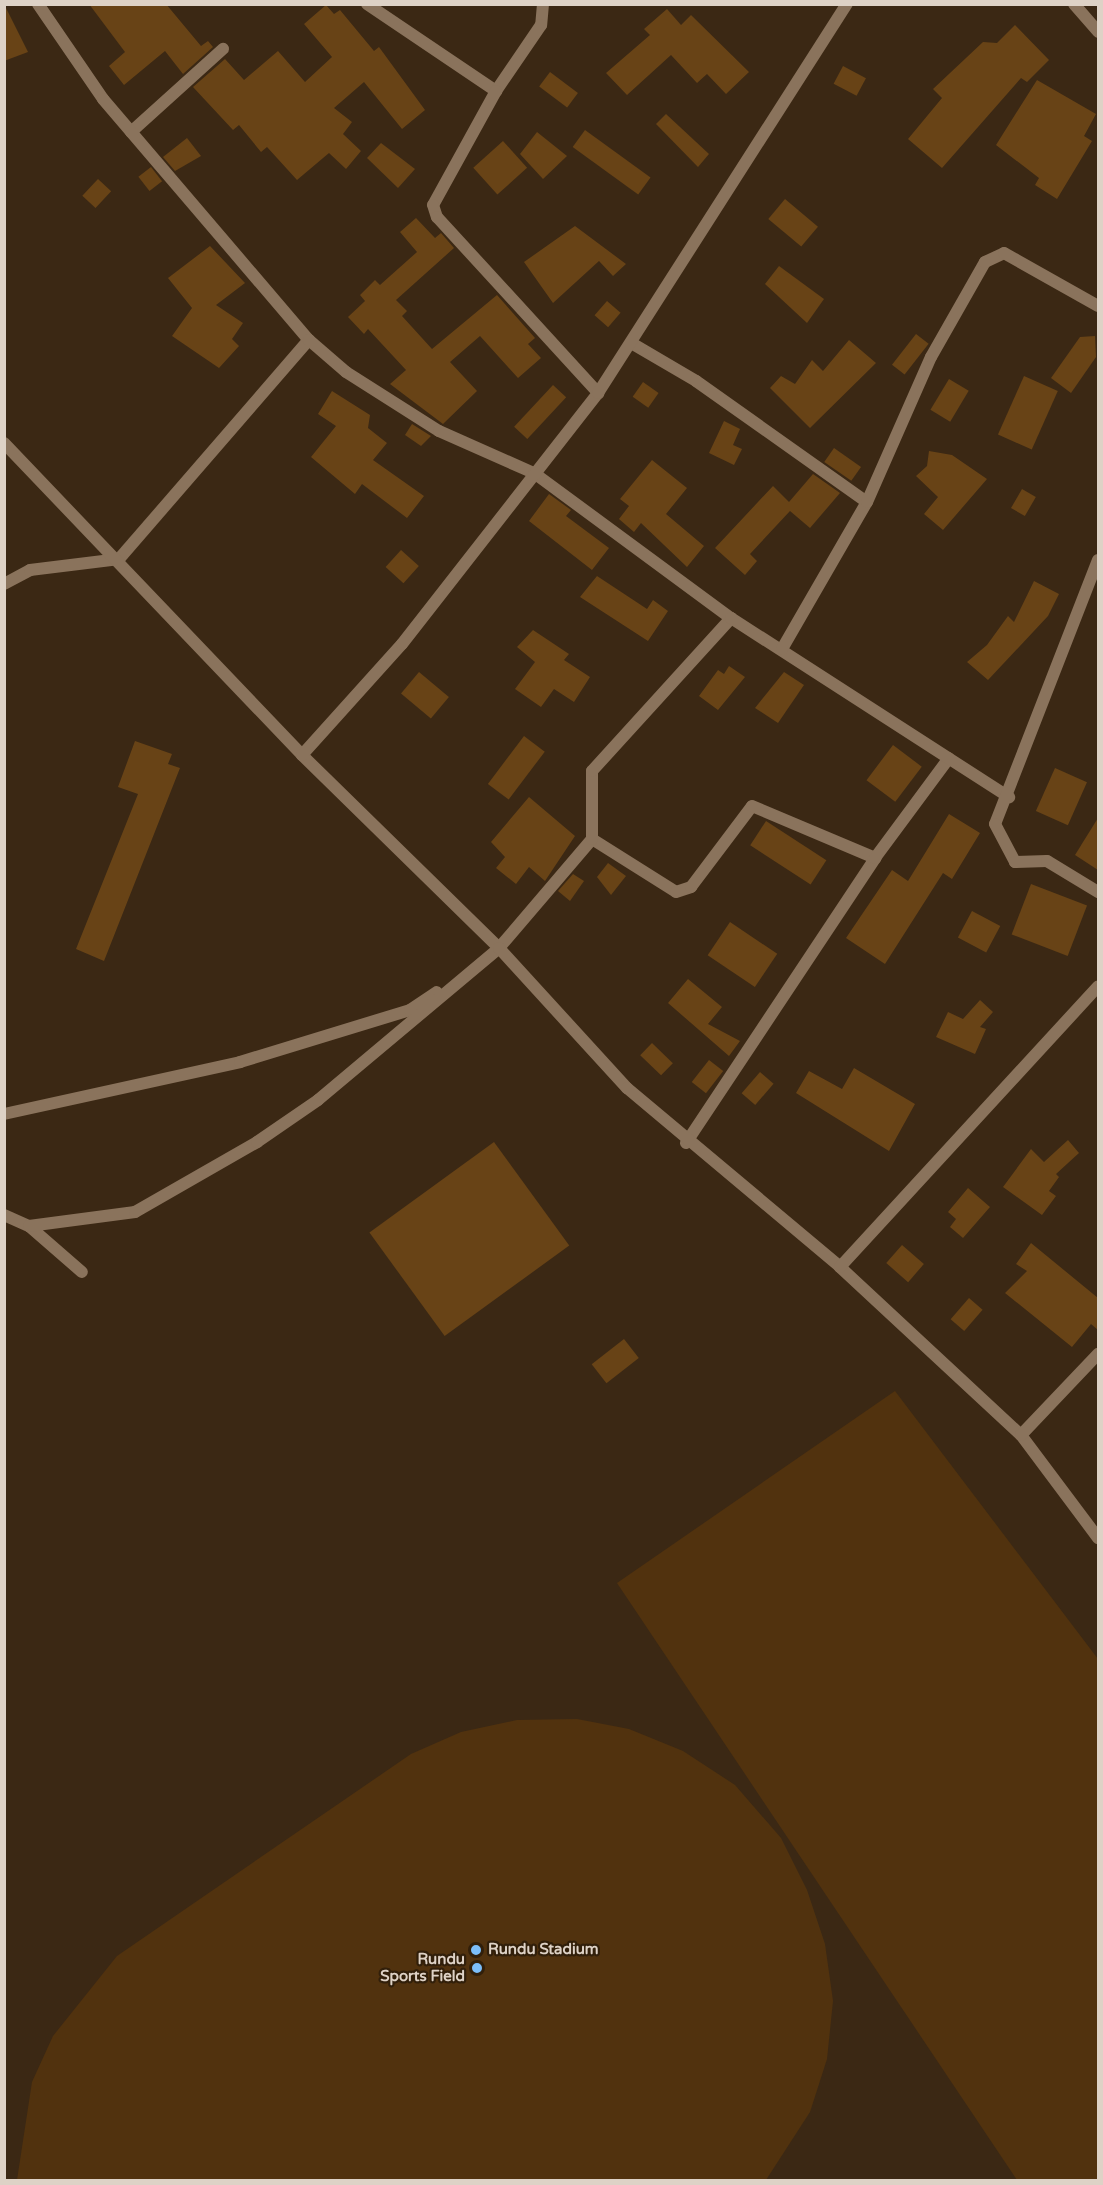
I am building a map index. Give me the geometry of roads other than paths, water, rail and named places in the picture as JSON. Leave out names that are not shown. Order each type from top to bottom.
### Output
[{"type":"street","points":[[367,4],[496,91]]},
{"type":"street","points":[[543,4],[541,25],[496,91],[435,196],[434,211],[598,393]]},
{"type":"street","points":[[302,755],[402,644],[598,393],[633,344],[847,4]]},
{"type":"street","points":[[1074,4],[1098,32]]},
{"type":"street","points":[[39,5],[131,132],[309,340],[346,372],[439,431],[534,473],[731,618],[1009,797]]},
{"type":"street","points":[[131,132],[223,48]]},
{"type":"street","points":[[782,649],[867,502],[931,357],[992,255],[1004,253],[1098,306]]},
{"type":"street","points":[[4,584],[30,570],[119,559],[309,340]]},
{"type":"street","points":[[633,344],[696,381],[867,502]]},
{"type":"street","points":[[4,443],[119,559],[302,755],[499,948],[627,1088],[687,1143],[840,1267],[1021,1435],[1098,1538]]},
{"type":"street","points":[[1098,560],[1009,797],[995,824],[1015,862],[1047,861],[1098,892]]},
{"type":"street","points":[[29,1226],[135,1212],[258,1142],[318,1100],[499,948],[592,839],[592,771],[731,618]]},
{"type":"street","points":[[687,1143],[875,858],[949,758]]},
{"type":"street","points":[[592,839],[676,892],[691,887],[752,806],[875,858]]},
{"type":"street","points":[[4,1114],[240,1062],[410,1010],[499,948]]},
{"type":"street","points":[[840,1267],[1098,986]]},
{"type":"street","points":[[4,1215],[29,1226],[82,1272]]},
{"type":"street","points":[[1021,1435],[1098,1354]]},
{"type":"place","name":"Rundu Stadium","points":[[476,1950]]},
{"type":"place","name":"Rundu Sports Field","points":[[477,1968]]}]
